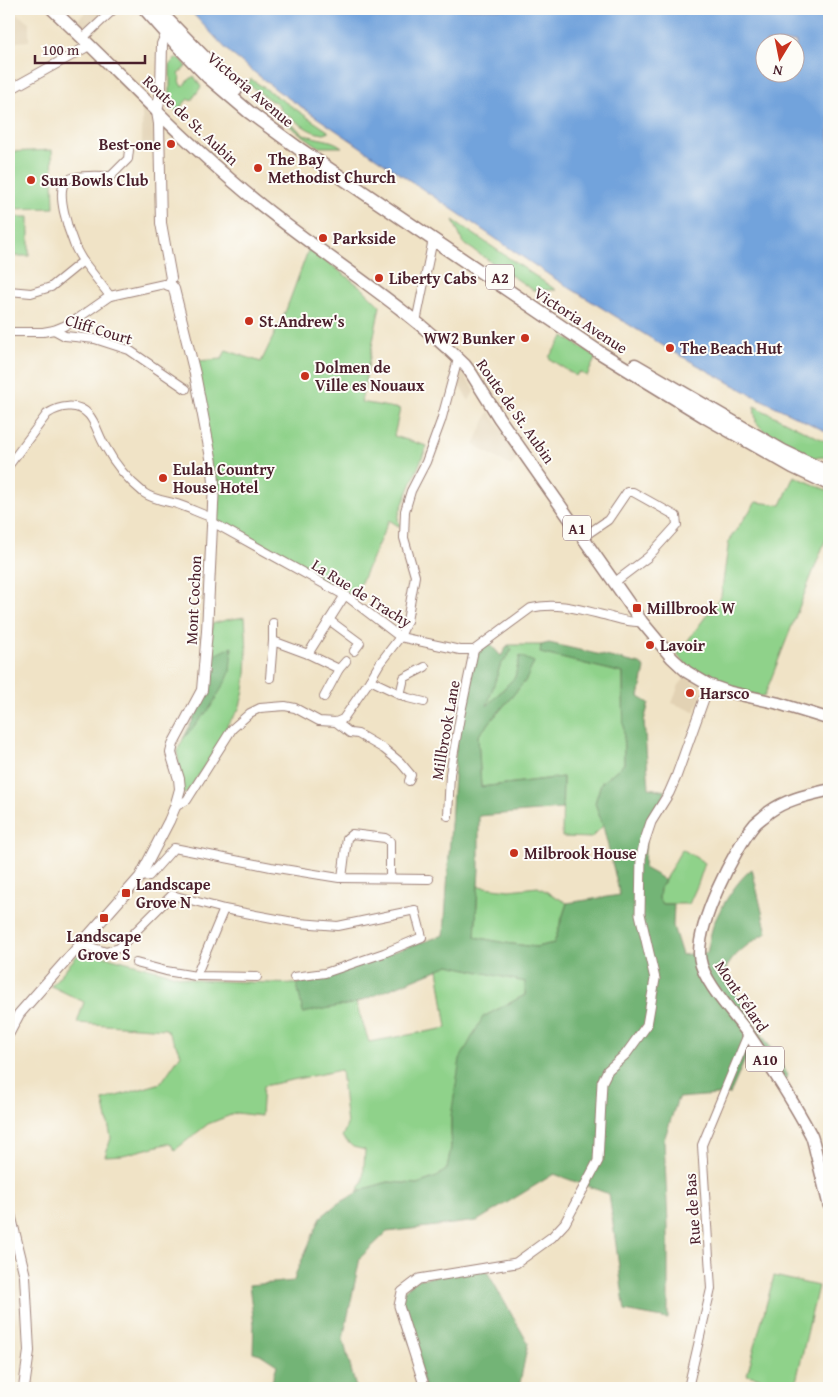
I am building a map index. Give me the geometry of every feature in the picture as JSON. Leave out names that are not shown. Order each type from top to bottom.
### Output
[{"type":"highway","name":"Victoria Avenue","points":[[146,9],[252,106],[318,155],[609,350],[784,451],[829,473]]},
{"type":"highway","name":"Victoria Avenue","points":[[157,9],[179,47],[208,76],[249,112],[298,148],[599,352],[707,418],[794,467],[829,484]]},
{"type":"main road","name":"Route de St. Aubin","points":[[52,9],[203,156],[245,192],[416,322],[458,359],[471,373],[499,418],[642,622],[672,658],[688,672],[709,685],[829,719]]},
{"type":"main road","name":"Mont Cochon","points":[[9,1033],[19,1014],[140,877],[175,807],[180,789],[171,753],[173,744],[202,690],[207,630],[214,484],[213,468],[197,383],[174,289],[168,285],[171,278],[161,223],[159,124],[157,112],[161,90],[162,44],[170,29]]},
{"type":"main road","name":"Mont Félard","points":[[829,790],[784,803],[756,824],[740,846],[708,912],[701,944],[700,959],[705,973],[714,988],[748,1034],[812,1137],[829,1205]]},
{"type":"main road","points":[[9,1210],[26,1276],[29,1351],[24,1388]]},
{"type":"street","points":[[9,88],[86,41],[114,9]]},
{"type":"street","points":[[110,296],[74,246],[64,214],[62,187],[65,181],[72,177],[111,176],[128,159],[129,150]]},
{"type":"street","points":[[416,322],[433,239]]},
{"type":"street","points":[[9,292],[32,293],[51,287],[83,261]]},
{"type":"street","points":[[9,332],[43,332],[54,330],[77,319],[110,296],[164,284],[168,285]]},
{"type":"street","name":"Cliff Court","points":[[54,330],[65,336],[95,339],[129,350],[186,389]]},
{"type":"street","points":[[175,807],[187,800],[232,729],[250,713],[260,708],[285,706],[295,708],[319,721],[336,722],[343,718],[400,637],[407,621],[415,576],[404,538],[405,511],[411,491],[426,462],[441,422],[458,359]]},
{"type":"street","name":"La Rue de Trachy","points":[[9,465],[47,414],[55,409],[77,407],[90,416],[105,447],[120,469],[150,497],[178,504],[213,520],[345,596],[400,637],[460,650],[474,650]]},
{"type":"street","points":[[583,537],[608,520],[627,492],[634,492],[676,516],[677,525],[648,558],[615,582]]},
{"type":"street","points":[[308,654],[345,596]]},
{"type":"street","points":[[474,650],[513,620],[531,608],[541,605],[553,604],[633,622],[642,622]]},
{"type":"street","points":[[329,620],[360,643],[354,651]]},
{"type":"street","points":[[270,678],[273,622]]},
{"type":"street","points":[[273,641],[308,654],[340,669]]},
{"type":"street","name":"Millbrook Lane","points":[[448,816],[450,774],[474,650]]},
{"type":"street","points":[[324,696],[346,661]]},
{"type":"street","points":[[400,695],[404,678],[425,667]]},
{"type":"street","points":[[370,680],[400,695],[424,702]]},
{"type":"street","points":[[425,1388],[399,1306],[402,1292],[419,1279],[516,1263],[552,1238],[565,1223],[598,1161],[602,1082],[608,1070],[626,1054],[647,1025],[655,979],[640,914],[641,858],[644,843],[651,822],[670,793],[709,685]]},
{"type":"street","points":[[336,722],[350,733],[358,734],[384,748],[411,775],[409,781]]},
{"type":"street","points":[[342,878],[348,838],[352,834],[385,838],[390,841],[390,878]]},
{"type":"street","points":[[140,877],[149,876],[174,848],[271,867],[342,878],[429,879]]},
{"type":"street","points":[[82,944],[106,952],[119,948],[172,895],[224,909],[299,923],[338,926],[415,910],[422,937],[384,953],[325,973],[294,976]]},
{"type":"street","points":[[196,976],[224,909]]},
{"type":"street","points":[[136,963],[196,976],[257,977]]},
{"type":"street","name":"Rue de Bas","points":[[688,1388],[711,1289],[702,1145],[748,1034]]},
{"type":"shaded area","points":[[9,9],[29,22],[29,41],[17,42],[12,46],[12,60],[9,60]]},
{"type":"shaded area","points":[[88,9],[109,9],[88,29],[77,21]]},
{"type":"shaded area","points":[[142,108],[153,119],[156,144],[142,144]]},
{"type":"shaded area","points":[[460,370],[475,390],[469,401],[456,381]]},
{"type":"shaded area","points":[[489,411],[519,456],[511,466],[474,445]]},
{"type":"shaded area","points":[[686,677],[701,688],[701,695],[695,712],[672,703],[679,685]]},
{"type":"green space","points":[[176,58],[181,59],[186,65],[178,74],[182,87],[194,76],[201,87],[191,101],[188,99],[177,111],[172,109],[173,102],[170,100],[170,64]]},
{"type":"green space","points":[[251,79],[328,131],[328,133],[313,132],[285,114],[277,103],[271,101],[248,84]]},
{"type":"green space","points":[[251,94],[304,134],[333,142],[342,147],[319,147]]},
{"type":"green space","name":"Sun Bowls Club","points":[[52,150],[54,208],[9,209],[9,152]]},
{"type":"green space","points":[[9,217],[29,217],[29,256],[9,256]]},
{"type":"green space","points":[[453,220],[556,290],[533,290],[463,243]]},
{"type":"green space","name":"St.Andrew's","points":[[309,248],[362,288],[380,306],[361,402],[400,409],[394,436],[427,446],[400,511],[398,519],[400,527],[389,520],[354,598],[216,521],[197,361],[222,359],[226,350],[261,362],[286,310]]},
{"type":"green space","points":[[564,336],[596,357],[587,376],[579,372],[576,376],[549,357]]},
{"type":"green space","points":[[754,406],[829,443],[829,460],[823,457],[814,458],[763,430],[756,422]]},
{"type":"green space","points":[[794,476],[829,491],[829,531],[764,697],[720,685],[696,674],[677,655],[721,596],[729,540],[756,502],[781,505]]},
{"type":"green space","points":[[245,617],[246,673],[240,706],[227,725],[230,729],[187,792],[183,794],[177,751],[208,691],[212,624]]},
{"type":"green space","points":[[489,643],[501,656],[508,645],[512,650],[500,666],[487,706],[515,677],[520,656],[534,662],[526,680],[478,736],[481,787],[563,777],[562,809],[479,816],[479,869],[475,937],[536,947],[554,943],[567,903],[620,895],[603,826],[595,803],[601,783],[624,764],[623,673],[540,653],[541,645],[549,643],[640,664],[645,668],[639,697],[649,703],[644,721],[649,788],[666,791],[646,831],[644,868],[665,881],[660,888],[659,899],[662,904],[674,904],[673,926],[682,955],[707,953],[712,929],[720,911],[735,887],[752,869],[767,933],[751,942],[732,959],[724,976],[788,1075],[784,1081],[751,1046],[730,1094],[678,1098],[664,1140],[668,1224],[668,1319],[625,1311],[609,1194],[554,1174],[477,1221],[387,1232],[360,1258],[343,1339],[356,1388],[267,1388],[272,1381],[277,1365],[260,1354],[253,1352],[254,1324],[249,1285],[294,1281],[321,1217],[337,1204],[367,1188],[388,1182],[417,1184],[437,1177],[447,1169],[451,1147],[451,1116],[460,1059],[483,1017],[525,995],[525,982],[449,965],[356,1003],[303,1013],[297,984],[444,935],[456,744],[476,653]]},
{"type":"green space","points":[[508,645],[541,645],[541,653],[623,673],[624,764],[601,783],[595,803],[603,826],[591,838],[562,837],[563,777],[481,787],[478,736],[526,680],[520,657],[515,677],[486,707],[500,666],[512,650]]},
{"type":"green space","points":[[232,647],[230,672],[227,679],[210,708],[183,739],[208,691],[210,657]]},
{"type":"green space","points":[[682,849],[705,863],[698,884],[689,904],[662,904],[659,899],[660,888]]},
{"type":"green space","points":[[478,886],[509,890],[538,887],[567,903],[554,943],[536,947],[475,937]]},
{"type":"green space","points":[[82,950],[194,980],[297,984],[310,1011],[356,1003],[369,1042],[447,1028],[438,969],[449,965],[526,982],[525,995],[483,1017],[451,1116],[451,1147],[447,1169],[437,1177],[417,1184],[388,1182],[357,1192],[363,1182],[365,1150],[353,1147],[342,1137],[347,1125],[341,1070],[263,1086],[261,1116],[236,1113],[208,1124],[175,1150],[170,1143],[123,1155],[105,1156],[111,1138],[103,1100],[161,1083],[181,1054],[166,1029],[77,1023],[84,1002],[51,986]]},
{"type":"green space","points":[[485,1268],[528,1343],[519,1388],[425,1388],[399,1306],[402,1292],[419,1279]]},
{"type":"green space","points":[[774,1276],[818,1286],[795,1386],[747,1375]]},
{"type":"water","points":[[829,9],[829,433],[752,395],[672,351],[673,348],[669,346],[667,348],[552,277],[278,91],[230,53],[190,10]]},
{"type":"place","name":"Best-one","points":[[171,144]]},
{"type":"place","name":"The Bay Methodist Church","points":[[258,168]]},
{"type":"place","name":"Sun Bowls Club","points":[[31,180]]},
{"type":"place","name":"Parkside","points":[[323,238]]},
{"type":"place","name":"Liberty Cabs","points":[[379,278]]},
{"type":"place","name":"St.Andrew's","points":[[249,321]]},
{"type":"place","name":"WW2 Bunker","points":[[525,338]]},
{"type":"place","name":"The Beach Hut","points":[[670,348]]},
{"type":"place","name":"Dolmen de Ville es Nouaux","points":[[305,376]]},
{"type":"place","name":"Eulah Country House Hotel","points":[[163,478]]},
{"type":"place","name":"Millbrook W","points":[[637,608]]},
{"type":"place","name":"Lavoir","points":[[650,645]]},
{"type":"place","name":"Harsco","points":[[690,693]]},
{"type":"place","name":"Milbrook House","points":[[514,853]]},
{"type":"place","name":"Landscape Grove N","points":[[126,893]]},
{"type":"place","name":"Landscape Grove S","points":[[104,918]]}]
